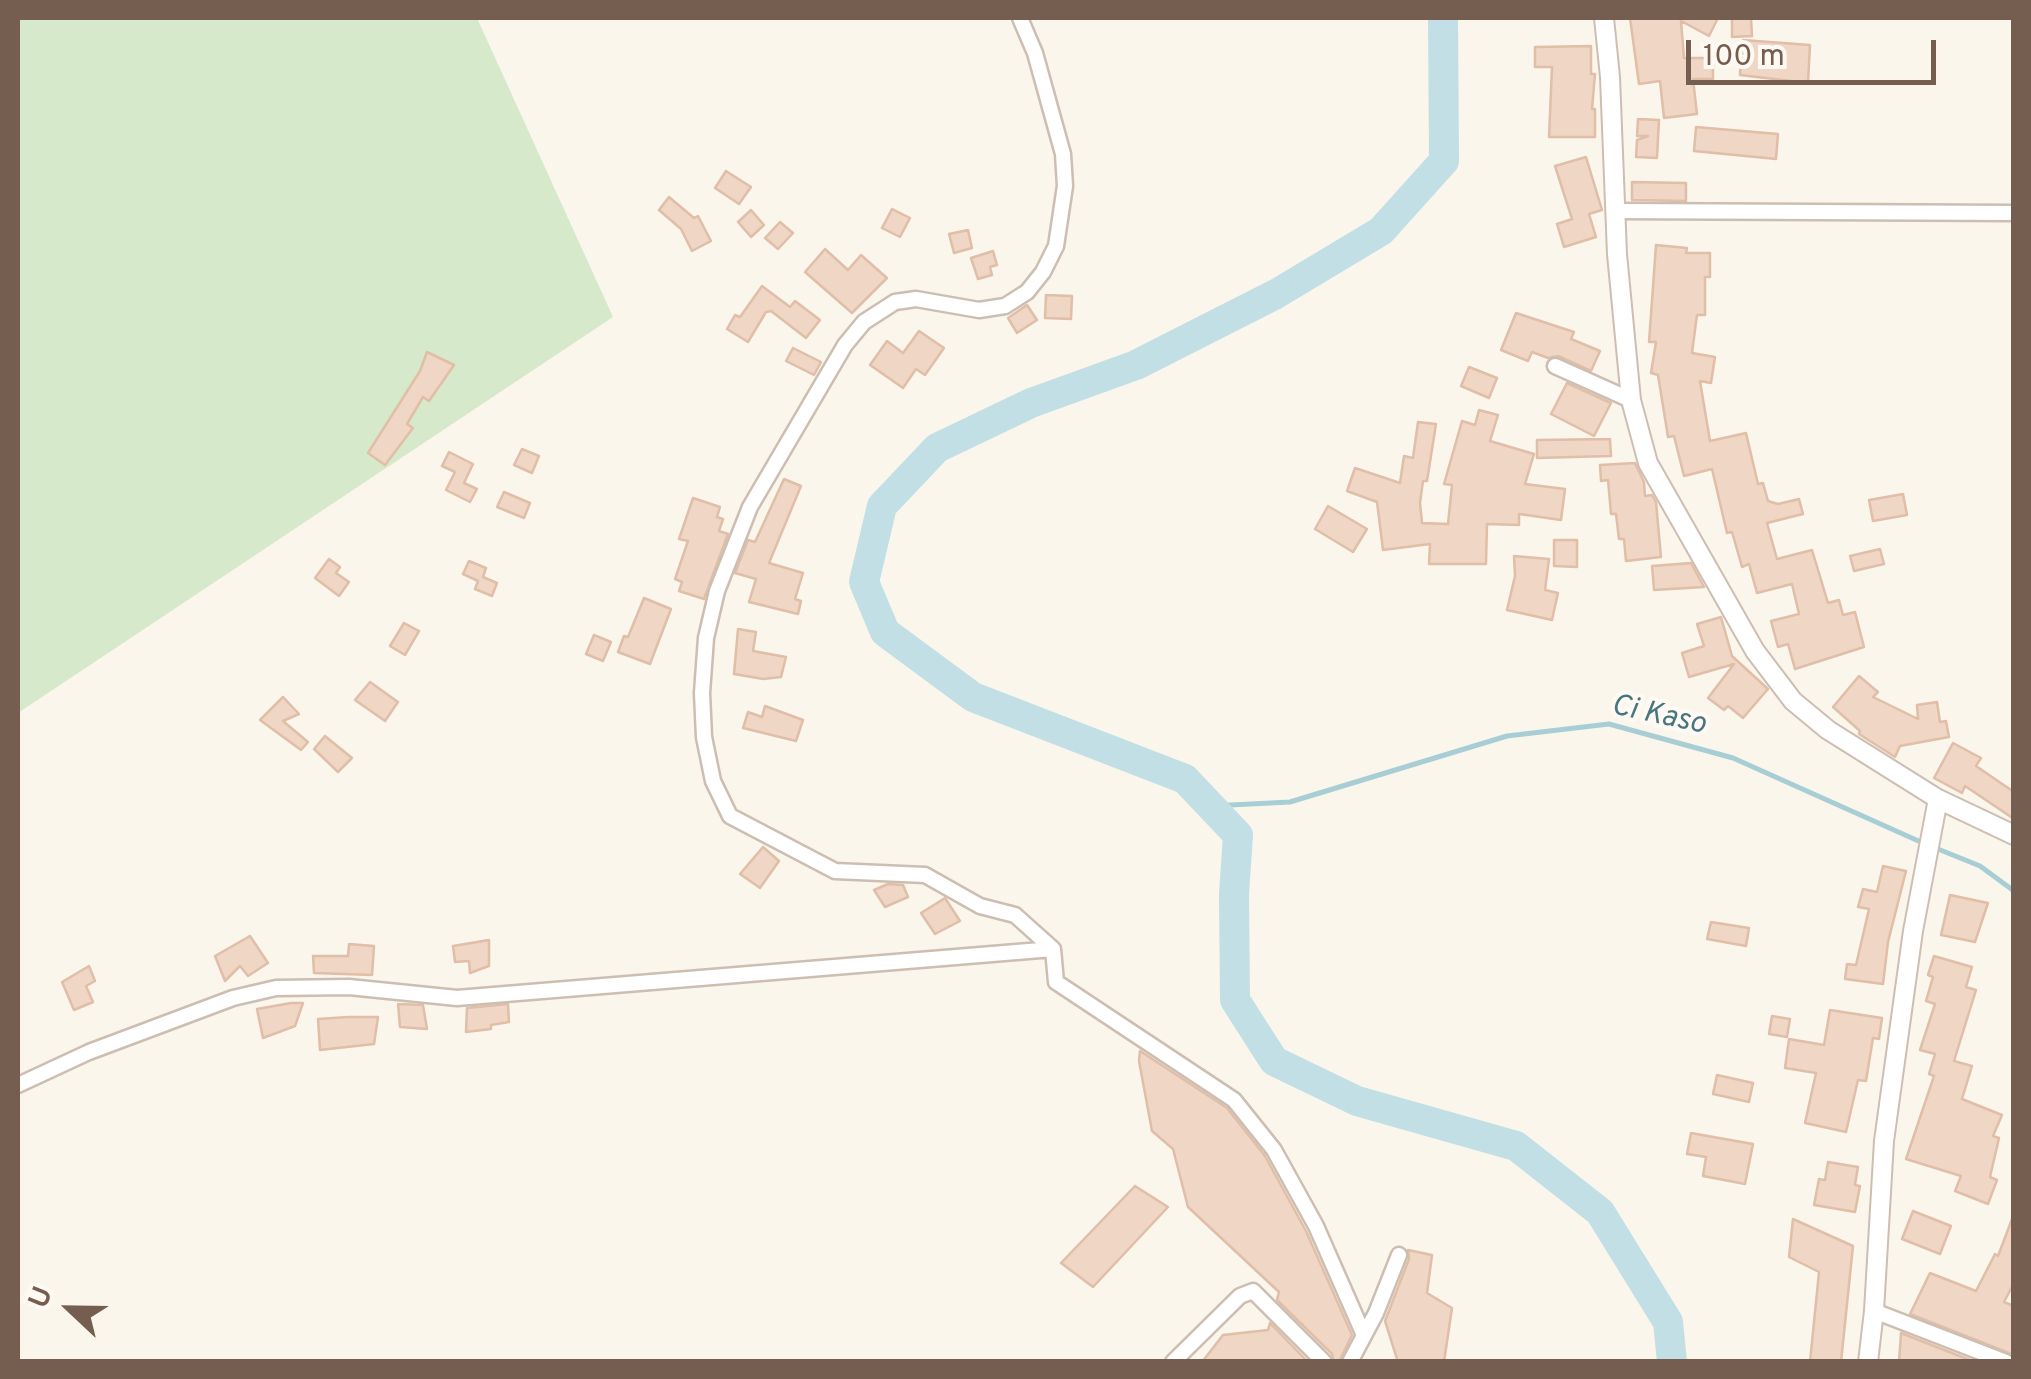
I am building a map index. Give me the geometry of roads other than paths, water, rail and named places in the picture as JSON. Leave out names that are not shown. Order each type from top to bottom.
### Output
[{"type":"street","points":[[1020,18],[1035,53],[1063,154],[1065,186],[1056,246],[1028,292],[1005,306],[979,310],[916,299],[895,302],[878,310],[854,334],[777,460],[731,550],[717,591],[706,638],[702,692],[704,736],[713,781],[730,816],[742,825],[839,873],[924,875],[980,906],[1015,914],[1053,949],[1056,982],[1234,1100],[1274,1150],[1316,1226],[1362,1333]]},
{"type":"street","points":[[1604,18],[1631,400],[1648,462],[1755,651],[1793,701],[1828,730],[1938,799],[2014,835]]},
{"type":"street","points":[[1615,211],[2014,214]]},
{"type":"street","points":[[1556,366],[1631,400]]},
{"type":"street","points":[[1868,1362],[1884,1141],[1913,931],[1938,799]]},
{"type":"street","points":[[18,1084],[233,998],[276,988],[350,987],[457,998],[1053,949]]},
{"type":"street","points":[[1350,1362],[1376,1313],[1399,1255]]},
{"type":"street","points":[[1173,1362],[1240,1296],[1253,1291],[1324,1362]]},
{"type":"street","points":[[1874,1311],[2006,1362]]},
{"type":"waterway","points":[[1443,18],[1444,161],[1381,231],[1276,294],[1136,365],[1031,403],[937,448],[882,506],[864,582],[885,632],[973,697],[1185,779],[1238,835],[1235,1000],[1274,1061],[1357,1101],[1516,1146],[1600,1212],[1668,1322],[1672,1362]]},
{"type":"waterway","name":"Ci Kaso","points":[[1211,806],[1290,802],[1507,736],[1609,724],[1733,758],[1923,843]]},
{"type":"waterway","name":"Ci Kaso","points":[[1933,847],[1980,866],[2014,891]]}]
